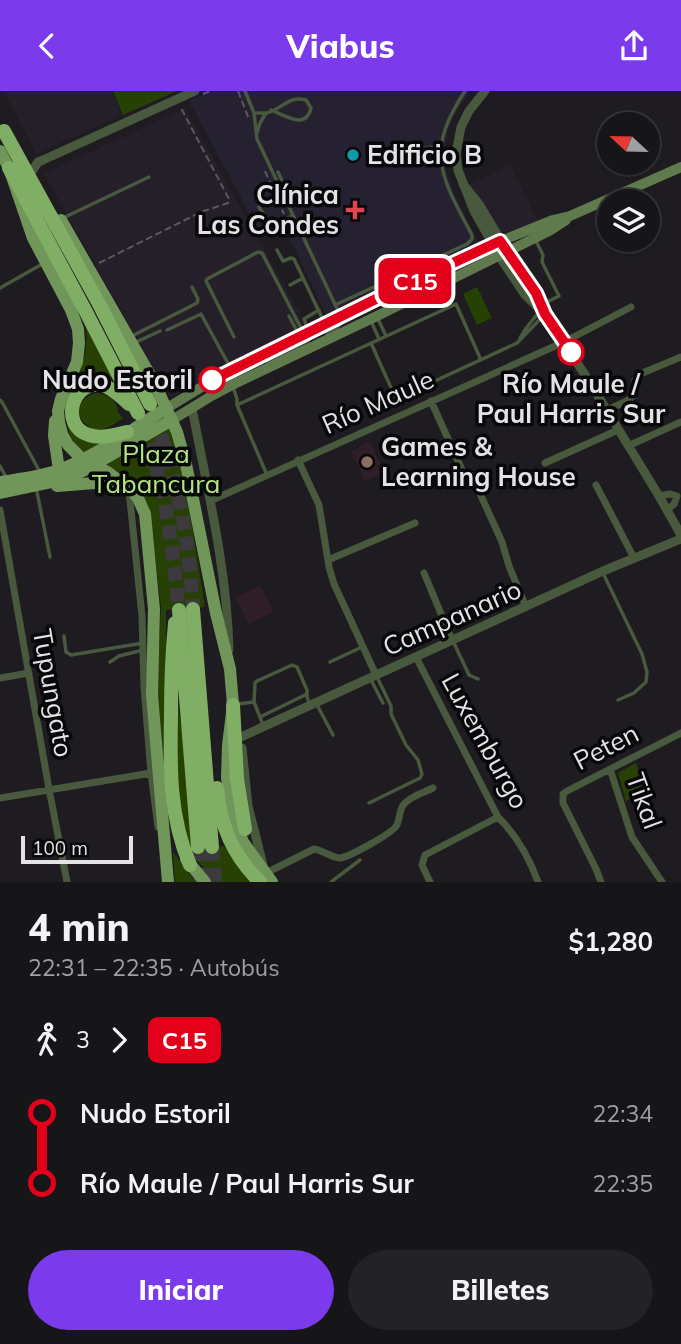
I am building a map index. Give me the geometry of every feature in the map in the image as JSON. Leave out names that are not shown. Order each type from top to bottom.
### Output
[{"type":"highway","points":[[2,127],[99,304],[142,410]]},
{"type":"highway","points":[[4,161],[142,410]]},
{"type":"highway","points":[[127,432],[107,436],[85,434],[74,422],[74,400],[86,388],[103,385],[142,410]]},
{"type":"highway","points":[[182,614],[205,847],[200,694]]},
{"type":"highway","points":[[182,614],[211,731],[222,823],[232,847],[261,879]]},
{"type":"highway","points":[[182,614],[172,655],[170,744],[173,804],[181,841],[190,865]]},
{"type":"highway","points":[[233,705],[237,779],[245,829]]},
{"type":"main road","points":[[2,127],[33,170],[167,408],[177,432],[230,669],[233,705],[228,745],[229,797],[234,824],[261,879]]},
{"type":"main road","points":[[4,161],[28,227],[71,310],[79,336],[75,370],[61,399],[55,423],[59,470]]},
{"type":"main road","points":[[0,493],[39,482],[59,470],[89,462],[127,432],[232,369],[375,310],[553,220],[570,216],[681,167]]},
{"type":"main road","points":[[4,482],[57,481],[252,374],[325,324],[341,317],[375,310],[500,248],[534,237],[564,222],[570,216]]},
{"type":"main road","points":[[58,411],[65,439],[72,450],[128,487],[141,503],[146,520],[154,609],[152,695],[168,882]]},
{"type":"main road","points":[[39,482],[57,486],[107,481],[128,487]]},
{"type":"main road","points":[[163,808],[174,838],[190,865],[205,882]]},
{"type":"street","points":[[33,170],[43,160],[195,91]]},
{"type":"street","points":[[485,91],[463,121],[457,139],[457,165],[474,211],[500,248],[525,295],[543,310],[564,342],[659,496],[681,537]]},
{"type":"street","name":"Río Maule","points":[[210,501],[564,342],[631,307]]},
{"type":"street","points":[[607,410],[633,396],[635,380],[640,374],[681,357]]},
{"type":"street","points":[[431,401],[467,481],[477,487],[502,542],[526,607]]},
{"type":"street","points":[[192,408],[223,574],[230,669]]},
{"type":"street","points":[[628,446],[681,422]]},
{"type":"street","points":[[545,463],[618,430]]},
{"type":"street","points":[[298,460],[319,505],[334,585],[373,677]]},
{"type":"street","points":[[596,485],[634,558]]},
{"type":"street","points":[[128,487],[140,595],[151,773],[156,818],[166,862]]},
{"type":"street","points":[[659,496],[679,495],[667,510]]},
{"type":"street","name":"Tupungato","points":[[0,510],[67,882]]},
{"type":"street","points":[[328,560],[415,523]]},
{"type":"street","name":"Campanario","points":[[241,737],[681,537]]},
{"type":"street","points":[[424,573],[452,640]]},
{"type":"street","name":"Luxemburgo","points":[[416,657],[498,817],[530,859],[538,882]]},
{"type":"street","points":[[0,678],[29,673]]},
{"type":"street","points":[[233,705],[241,737],[248,806],[261,879],[314,849],[335,857],[346,856],[391,832],[398,823],[404,803],[433,788]]},
{"type":"street","name":"Peten","points":[[601,882],[562,799],[566,790],[681,733]]},
{"type":"street","name":"Tikal","points":[[610,769],[632,837],[662,882]]},
{"type":"street","points":[[0,798],[151,773]]},
{"type":"street","points":[[430,882],[422,865],[425,855],[498,817]]},
{"type":"lane","points":[[245,91],[254,113],[257,139],[342,321],[337,328],[305,338]]},
{"type":"lane","points":[[335,305],[467,244],[472,239],[444,178],[440,150],[451,113],[465,91]]},
{"type":"lane","points":[[257,139],[260,123],[271,110],[296,98],[306,100],[311,108],[310,113],[302,120],[295,120],[271,110]]},
{"type":"lane","points":[[254,113],[266,113]]},
{"type":"lane","points":[[423,149],[433,146],[456,154]]},
{"type":"lane","points":[[278,172],[289,196]]},
{"type":"lane","points":[[60,219],[149,177]]},
{"type":"lane","points":[[259,207],[266,219],[272,222],[293,216]]},
{"type":"lane","points":[[371,343],[396,398],[517,343],[527,327],[559,296],[542,262],[543,255],[534,237]]},
{"type":"lane","points":[[277,250],[283,261],[291,258],[294,260],[325,324]]},
{"type":"lane","points":[[234,337],[206,281],[258,252],[262,254],[305,338]]},
{"type":"lane","points":[[0,288],[45,263]]},
{"type":"lane","points":[[290,285],[303,278]]},
{"type":"lane","points":[[130,341],[197,303],[198,299],[192,287]]},
{"type":"lane","points":[[237,405],[456,304],[481,360]]},
{"type":"lane","points":[[305,338],[304,319],[319,310]]},
{"type":"lane","points":[[375,310],[386,336]]},
{"type":"lane","points":[[375,310],[379,339]]},
{"type":"lane","points":[[167,330],[199,313],[202,314],[232,369]]},
{"type":"lane","points":[[289,316],[305,338]]},
{"type":"lane","points":[[130,341],[160,331]]},
{"type":"lane","points":[[232,385],[237,405],[268,475]]},
{"type":"lane","points":[[0,400],[39,482],[50,557]]},
{"type":"lane","points":[[0,466],[4,482]]},
{"type":"lane","points":[[603,571],[642,654],[647,672],[646,683],[634,693],[618,700]]},
{"type":"lane","points":[[64,636],[66,652],[71,655],[143,646]]},
{"type":"lane","points":[[452,640],[469,675],[478,679]]},
{"type":"lane","points":[[110,662],[143,646]]},
{"type":"lane","points":[[330,662],[362,646]]},
{"type":"lane","points":[[264,727],[254,702],[254,687],[257,681],[292,665],[297,667],[307,690],[307,697],[333,735]]},
{"type":"lane","points":[[373,677],[383,703]]},
{"type":"lane","points":[[369,803],[420,778],[422,774],[418,760],[406,745],[391,714],[391,706],[373,677]]},
{"type":"lane","points":[[260,717],[307,694]]},
{"type":"lane","points":[[233,705],[254,702]]},
{"type":"lane","points":[[331,882],[360,860]]},
{"type":"path","points":[[88,268],[201,212],[228,203],[229,199],[177,100]]},
{"type":"shaded area","points":[[4,91],[112,91],[122,115],[36,154]]},
{"type":"shaded area","name":"Clínica Las Condes","points":[[212,91],[470,91],[453,117],[447,133],[446,169],[454,193],[478,242],[326,315],[285,228],[262,237],[189,101]]},
{"type":"shaded area","points":[[185,108],[308,327],[170,397],[44,174]]},
{"type":"shaded area","points":[[510,165],[538,222],[504,233],[499,231],[480,197],[469,185]]},
{"type":"shaded area","name":"Games & Learning House","points":[[370,442],[384,472],[365,481],[351,451]]},
{"type":"shaded area","points":[[260,585],[274,612],[249,624],[236,598]]},
{"type":"green space","points":[[113,91],[177,91],[123,115]]},
{"type":"green space","points":[[477,287],[492,318],[477,325],[463,294]]},
{"type":"green space","points":[[86,327],[112,376],[110,380],[92,379],[75,385],[84,356]]},
{"type":"green space","points":[[97,393],[112,399],[123,418],[100,430],[89,427],[79,416],[83,400]]},
{"type":"green space","points":[[67,423],[81,438],[101,444],[84,455],[72,441]]},
{"type":"green space","name":"Plaza Tabancura","points":[[171,428],[182,462],[205,607],[166,610],[166,767],[163,766],[157,688],[161,607],[149,508],[131,482],[105,464]]},
{"type":"green space","points":[[177,698],[195,848],[224,846],[254,882],[217,882],[192,855],[177,802]]},
{"type":"green space","points":[[636,763],[643,784],[626,802],[618,773]]},
{"type":"green space","points":[[173,852],[195,881],[196,882],[175,882]]},
{"type":"tunnel","points":[[154,415],[170,462],[181,511],[189,559],[193,609]]},
{"type":"tunnel","points":[[142,424],[162,493],[171,539],[179,610]]},
{"type":"tunnel","points":[[198,847],[201,882]]},
{"type":"tunnel","points":[[212,847],[215,882]]},
{"type":"bus line","name":"C15","points":[[212,380],[500,241],[536,293],[545,314],[571,352]]},
{"type":"place","name":"Edificio B","points":[[353,155]]},
{"type":"place","name":"Clínica Las Condes","points":[[355,210]]},
{"type":"place","name":"Río Maule / Paul Harris Sur","points":[[571,352]]},
{"type":"place","name":"Nudo Estoril","points":[[212,380]]},
{"type":"place","name":"Games & Learning House","points":[[367,462]]}]
